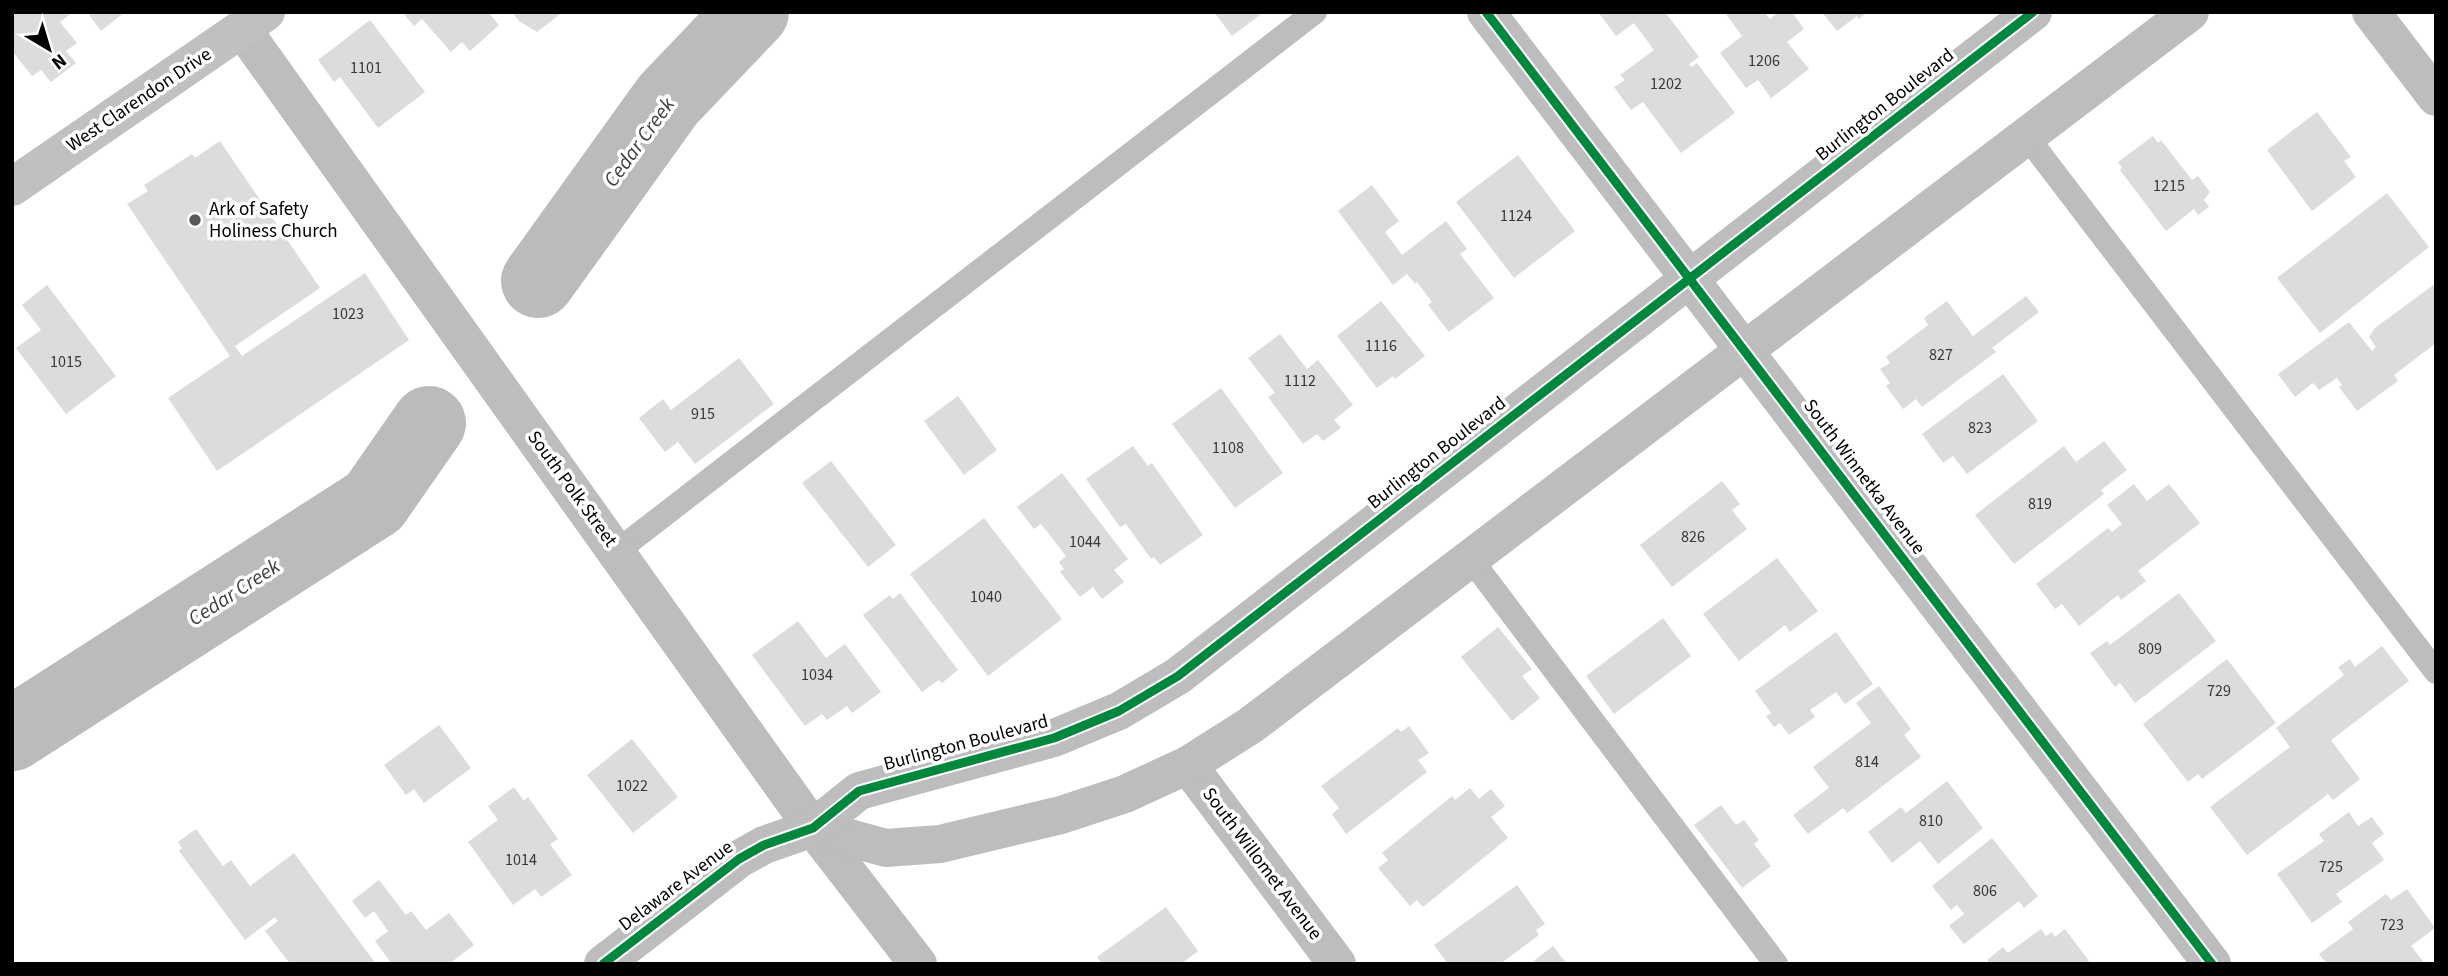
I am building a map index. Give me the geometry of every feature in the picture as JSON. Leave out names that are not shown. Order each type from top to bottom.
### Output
[{"type":"main road","name":"West Clarendon Drive","points":[[12,187],[246,18]]},
{"type":"street","name":"South Winnetka Avenue","points":[[1486,12],[2212,964]]},
{"type":"street","name":"Burlington Boulevard","points":[[813,828],[859,791],[1054,738],[1119,711],[1178,676],[2034,12]]},
{"type":"street","points":[[813,828],[886,848],[940,844],[1061,815],[1125,793],[1188,765],[1251,725],[2190,12]]},
{"type":"street","points":[[2371,12],[2436,97]]},
{"type":"street","name":"South Polk Street","points":[[246,18],[616,552],[813,828],[918,964]]},
{"type":"street","name":"South Willomet Avenue","points":[[1188,765],[1337,964]]},
{"type":"street","name":"Delaware Avenue","points":[[603,964],[739,859],[764,845],[813,828]]},
{"type":"lane","points":[[616,552],[1315,12]]},
{"type":"lane","points":[[2027,137],[2436,672]]},
{"type":"lane","points":[[1470,558],[1776,964]]},
{"type":"building","points":[[12,12],[73,12],[60,22],[77,43],[66,51],[76,63],[51,82],[41,70],[32,76],[12,51]]},
{"type":"building","points":[[87,12],[125,12],[101,31]]},
{"type":"building","points":[[402,12],[488,12],[499,25],[470,51],[462,42],[451,52],[422,19],[414,26]]},
{"type":"building","points":[[512,12],[563,12],[537,32],[519,21]]},
{"type":"building","points":[[1214,12],[1264,12],[1232,36]]},
{"type":"building","points":[[1598,12],[1665,12],[1699,57],[1689,64],[1692,67],[1697,63],[1735,113],[1681,153],[1643,102],[1631,110],[1614,87],[1625,80],[1620,75],[1654,50],[1634,23],[1616,36]]},
{"type":"building","points":[[1764,12],[1770,19],[1778,12],[1792,12],[1804,29],[1787,42],[1809,69],[1771,98],[1758,80],[1746,88],[1720,53],[1742,36],[1726,14]]},
{"type":"building","points":[[1822,12],[1867,12],[1837,31]]},
{"type":"building","points":[[370,20],[425,92],[378,128],[340,77],[334,82],[318,60]]},
{"type":"building","points":[[2317,112],[2351,157],[2344,161],[2356,177],[2312,211],[2267,150]]},
{"type":"building","points":[[2153,136],[2158,143],[2161,140],[2192,180],[2198,176],[2210,192],[2204,200],[2209,207],[2198,215],[2194,209],[2166,231],[2120,170],[2122,168],[2118,162]]},
{"type":"building","points":[[220,141],[320,288],[235,346],[242,356],[365,273],[409,340],[217,471],[168,398],[230,356],[127,204],[148,191],[144,185],[192,154],[195,158]]},
{"type":"building","points":[[1518,155],[1575,231],[1514,278],[1456,202]]},
{"type":"building","points":[[1372,185],[1399,221],[1385,232],[1402,255],[1446,221],[1467,249],[1460,254],[1494,298],[1449,332],[1428,305],[1432,302],[1417,282],[1415,284],[1407,274],[1393,285],[1338,211]]},
{"type":"building","points":[[2387,193],[2429,247],[2320,333],[2277,278]]},
{"type":"building","points":[[2436,283],[2436,343],[2394,375],[2398,381],[2357,411],[2339,387],[2342,385],[2337,378],[2319,390],[2313,383],[2295,397],[2278,374],[2349,322],[2372,351],[2376,347],[2369,337],[2375,328]]},
{"type":"building","points":[[47,285],[116,376],[66,414],[16,348],[41,330],[22,305]]},
{"type":"building","points":[[2026,296],[2039,312],[1992,348],[1996,352],[1922,407],[1916,399],[1903,409],[1886,386],[1890,383],[1880,369],[1890,363],[1886,357],[1928,325],[1924,318],[1947,301],[1973,336]]},
{"type":"building","points":[[1381,301],[1425,356],[1395,379],[1393,376],[1377,388],[1337,336]]},
{"type":"building","points":[[1280,334],[1307,369],[1318,360],[1353,405],[1334,420],[1341,428],[1323,441],[1317,434],[1303,444],[1268,397],[1275,393],[1248,358]]},
{"type":"building","points":[[739,358],[774,404],[695,464],[678,442],[665,452],[639,418],[663,399],[671,410]]},
{"type":"building","points":[[2003,374],[2038,421],[1967,474],[1953,456],[1943,463],[1922,434]]},
{"type":"building","points":[[1221,388],[1283,473],[1235,508],[1172,424]]},
{"type":"building","points":[[958,396],[997,450],[964,475],[924,421]]},
{"type":"building","points":[[2104,441],[2127,470],[2101,490],[2104,494],[2014,564],[1975,515],[2064,446],[2076,462]]},
{"type":"building","points":[[1133,446],[1148,466],[1152,463],[1203,535],[1160,565],[1154,557],[1151,559],[1126,524],[1120,527],[1086,479]]},
{"type":"building","points":[[831,461],[896,545],[868,567],[802,483]]},
{"type":"building","points":[[1062,473],[1128,559],[1114,570],[1124,582],[1102,599],[1093,587],[1080,597],[1060,572],[1064,569],[1059,562],[1066,556],[1041,524],[1034,529],[1017,507]]},
{"type":"building","points":[[1722,481],[1740,504],[1732,510],[1747,529],[1672,587],[1640,545]]},
{"type":"building","points":[[2134,484],[2147,501],[2169,484],[2200,523],[2138,571],[2146,581],[2121,600],[2118,595],[2079,626],[2062,604],[2055,609],[2036,584],[2108,528],[2112,532],[2122,524],[2107,505]]},
{"type":"building","points":[[984,518],[1062,619],[988,676],[910,574]]},
{"type":"building","points":[[1777,558],[1818,611],[1790,632],[1785,625],[1739,661],[1703,614]]},
{"type":"building","points":[[900,593],[958,670],[942,683],[939,680],[922,692],[863,615],[890,595],[893,599]]},
{"type":"building","points":[[2179,593],[2216,641],[2135,703],[2120,683],[2115,687],[2090,653],[2107,641],[2110,645]]},
{"type":"building","points":[[1663,618],[1691,656],[1614,714],[1586,676]]},
{"type":"building","points":[[798,621],[826,658],[845,644],[881,692],[852,713],[847,706],[827,720],[822,714],[805,726],[752,655]]},
{"type":"building","points":[[1498,627],[1532,669],[1522,676],[1540,698],[1512,721],[1461,657]]},
{"type":"building","points":[[1836,632],[1873,684],[1845,704],[1836,692],[1810,710],[1815,717],[1789,735],[1780,723],[1774,727],[1766,716],[1771,713],[1755,691]]},
{"type":"building","points":[[2382,646],[2409,681],[2331,740],[2360,779],[2333,800],[2328,794],[2247,855],[2210,807],[2290,747],[2276,728],[2344,675],[2338,667],[2350,659],[2355,667]]},
{"type":"building","points":[[2227,659],[2276,723],[2202,779],[2198,774],[2188,782],[2143,724]]},
{"type":"building","points":[[1879,686],[1911,729],[1904,735],[1921,757],[1847,813],[1843,808],[1808,834],[1793,815],[1829,788],[1813,767],[1871,723],[1856,703]]},
{"type":"building","points":[[439,725],[471,768],[424,803],[414,789],[406,795],[384,765]]},
{"type":"building","points":[[1409,726],[1429,753],[1418,760],[1427,772],[1346,834],[1332,814],[1339,808],[1321,786],[1398,728],[1401,732]]},
{"type":"building","points":[[632,739],[678,797],[633,833],[587,775]]},
{"type":"building","points":[[1947,781],[1983,828],[1938,864],[1920,841],[1892,863],[1868,832],[1901,807],[1906,813]]},
{"type":"building","points":[[514,787],[524,801],[528,797],[558,839],[550,844],[572,875],[541,897],[535,889],[513,905],[468,842],[498,820],[488,806]]},
{"type":"building","points":[[1470,788],[1479,799],[1491,789],[1505,806],[1491,817],[1508,838],[1423,907],[1417,900],[1410,906],[1378,868],[1388,860],[1382,853],[1452,796],[1455,800]]},
{"type":"building","points":[[1721,805],[1736,825],[1744,820],[1759,840],[1754,844],[1771,866],[1742,888],[1694,825]]},
{"type":"building","points":[[2349,812],[2358,826],[2372,817],[2384,834],[2372,843],[2384,860],[2336,894],[2342,902],[2312,923],[2277,874],[2324,841],[2319,834]]},
{"type":"building","points":[[196,829],[223,866],[231,860],[250,886],[294,853],[376,964],[290,964],[265,931],[278,921],[275,917],[245,940],[179,851],[182,848],[178,842]]},
{"type":"building","points":[[1992,838],[2038,896],[2024,908],[2019,901],[1964,944],[1949,926],[1964,914],[1957,905],[1951,910],[1932,886]]},
{"type":"building","points":[[379,880],[406,915],[411,911],[426,930],[449,913],[474,945],[449,964],[392,964],[375,941],[388,931],[374,911],[365,918],[352,901]]},
{"type":"building","points":[[1517,885],[1545,924],[1536,930],[1539,935],[1500,964],[1448,964],[1434,945]]},
{"type":"building","points":[[2407,889],[2435,928],[2411,946],[2423,961],[2419,964],[2327,964],[2319,954],[2353,929],[2348,922],[2386,894],[2391,900]]},
{"type":"building","points":[[1166,907],[1198,951],[1181,964],[1102,964],[1097,957]]},
{"type":"building","points":[[2041,929],[2046,936],[2052,932],[2055,937],[2065,929],[2089,961],[2085,964],[1990,964],[1987,960],[2003,947],[2008,953]]},
{"type":"building","points":[[1553,946],[1567,964],[1530,964]]},
{"type":"waterway","name":"Cedar Creek","points":[[538,281],[668,100],[752,12]]},
{"type":"waterway","name":"Cedar Creek","points":[[12,734],[374,502],[429,423]]},
{"type":"cycle path","points":[[1486,12],[2212,964]]},
{"type":"cycle path","points":[[603,964],[739,859],[764,845],[813,828],[859,791],[1054,738],[1119,711],[1178,676],[2033,12]]},
{"type":"place","name":"Ark of Safety Holiness Church","points":[[195,220]]}]
